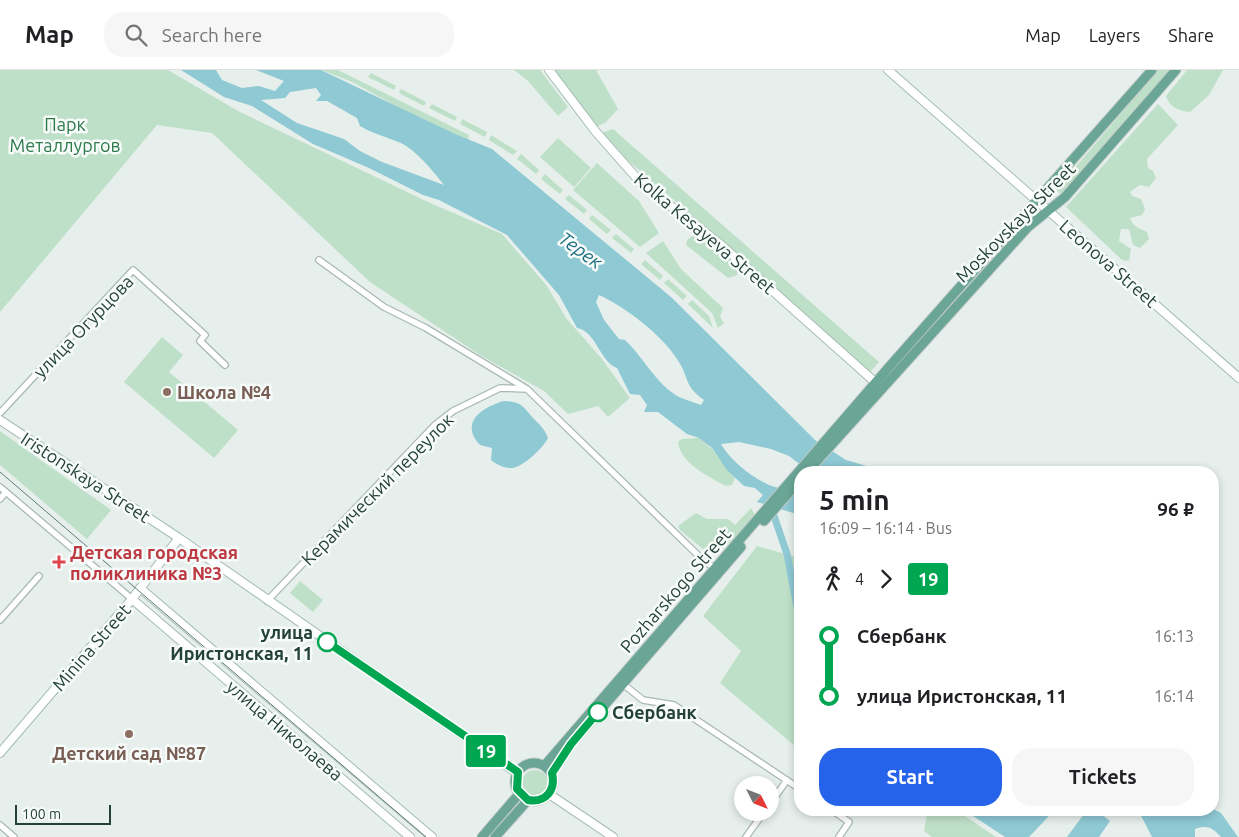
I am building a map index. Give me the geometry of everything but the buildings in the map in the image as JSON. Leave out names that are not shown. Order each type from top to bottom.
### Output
[{"type":"main road","name":"Moskovskaya Street","points":[[832,438],[876,383],[1035,200],[1152,70]]},
{"type":"main road","name":"Moskovskaya Street","points":[[832,438],[1028,227],[1065,197],[1176,70]]},
{"type":"main road","points":[[811,466],[832,438]]},
{"type":"main road","name":"Pozharskogo Street","points":[[808,466],[832,438]]},
{"type":"main road","name":"Pozharskogo Street","points":[[552,773],[571,744],[794,481]]},
{"type":"main road","name":"Pozharskogo Street","points":[[545,765],[715,568],[794,486]]},
{"type":"main road","points":[[533,762],[545,765],[552,773],[554,780],[549,794],[539,800],[528,800],[520,794],[515,784],[518,772],[527,764],[533,762]]},
{"type":"main road","points":[[482,837],[520,794]]},
{"type":"main road","points":[[495,837],[528,800]]},
{"type":"street","name":"Kolka Kesayeva Street","points":[[549,70],[596,132],[642,184],[726,249],[876,383]]},
{"type":"street","name":"Leonova Street","points":[[888,70],[1239,378]]},
{"type":"street","points":[[319,260],[384,307],[426,328],[527,389],[704,561],[715,568]]},
{"type":"street","name":"улица Огурцова","points":[[0,413],[132,270],[205,335],[200,341],[225,365]]},
{"type":"street","name":"Керамический переулок","points":[[267,601],[435,425],[453,410],[500,388],[527,389]]},
{"type":"street","name":"Iristonskaya Street","points":[[0,420],[179,538],[267,601],[518,772]]},
{"type":"street","name":"улица Николаева","points":[[0,487],[410,837]]},
{"type":"street","points":[[0,499],[6,492]]},
{"type":"street","name":"Minina Street","points":[[0,753],[132,599],[179,538]]},
{"type":"street","points":[[0,620],[39,576]]},
{"type":"street","name":"улица Николаева","points":[[140,588],[432,837]]},
{"type":"street","points":[[623,684],[643,700],[674,705],[794,784]]},
{"type":"street","points":[[779,791],[787,780]]},
{"type":"street","points":[[549,794],[613,837]]},
{"type":"street","points":[[839,837],[849,822],[840,816]]},
{"type":"street","points":[[746,837],[758,821]]},
{"type":"street","points":[[0,825],[14,837]]},
{"type":"green space","name":"Парк Металлургов","points":[[0,70],[168,70],[238,111],[428,202],[502,234],[547,286],[566,318],[602,359],[630,398],[608,417],[598,406],[568,414],[544,391],[480,355],[370,282],[212,133],[157,125],[0,312]]},
{"type":"green space","points":[[322,70],[338,70],[469,135],[468,141],[461,141],[352,82]]},
{"type":"green space","points":[[514,70],[540,70],[568,107],[558,116],[528,81]]},
{"type":"green space","points":[[551,70],[596,70],[618,109],[605,123],[593,128]]},
{"type":"green space","points":[[1158,70],[1170,70],[1062,195],[1056,190]]},
{"type":"green space","points":[[1187,70],[1223,70],[1209,95],[1190,112],[1175,108],[1169,103],[1166,96]]},
{"type":"green space","points":[[371,73],[396,86],[394,90],[368,77]]},
{"type":"green space","points":[[401,89],[426,102],[424,106],[399,93]]},
{"type":"green space","points":[[432,104],[457,117],[455,121],[429,108]]},
{"type":"green space","points":[[1158,104],[1178,125],[1147,159],[1148,168],[1153,171],[1156,178],[1149,187],[1140,185],[1130,192],[1132,196],[1141,199],[1145,209],[1142,215],[1130,218],[1131,221],[1147,232],[1149,239],[1140,248],[1133,245],[1129,229],[1121,229],[1119,241],[1131,249],[1129,261],[1122,260],[1066,207]]},
{"type":"green space","points":[[462,119],[487,132],[485,137],[460,124]]},
{"type":"green space","points":[[613,129],[879,362],[870,372],[759,273],[597,134]]},
{"type":"green space","points":[[491,135],[517,151],[513,155],[489,140]]},
{"type":"green space","points":[[558,138],[591,168],[574,187],[540,157]]},
{"type":"green space","points":[[521,154],[539,170],[536,174],[517,159]]},
{"type":"green space","points":[[597,163],[639,201],[659,233],[640,247],[573,190]]},
{"type":"green space","points":[[545,174],[563,190],[560,194],[541,179]]},
{"type":"green space","points":[[569,195],[587,210],[584,214],[565,199]]},
{"type":"green space","points":[[592,215],[611,230],[607,234],[589,219]]},
{"type":"green space","points":[[616,234],[634,249],[631,253],[612,238]]},
{"type":"green space","points":[[692,236],[706,240],[724,253],[740,268],[737,275],[728,278],[686,245],[687,240]]},
{"type":"green space","points":[[663,241],[681,269],[723,308],[720,317],[724,323],[718,328],[712,313],[646,253]]},
{"type":"green space","points":[[645,260],[663,276],[660,280],[641,264]]},
{"type":"green space","points":[[668,279],[687,296],[683,300],[664,283]]},
{"type":"green space","points":[[692,300],[709,316],[713,328],[688,304]]},
{"type":"green space","points":[[162,337],[183,355],[169,372],[238,430],[214,458],[124,382]]},
{"type":"green space","points":[[0,431],[111,510],[87,539],[0,465]]},
{"type":"green space","points":[[699,438],[712,449],[735,478],[732,485],[726,486],[712,478],[696,468],[684,456],[678,442],[682,439]]},
{"type":"green space","points":[[751,508],[755,515],[740,533],[723,547],[708,553],[680,530],[678,526],[696,513],[707,519],[728,519],[735,525]]},
{"type":"green space","points":[[757,546],[794,556],[794,745],[720,683],[741,651],[703,616]]},
{"type":"green space","points":[[300,581],[323,600],[313,612],[290,593]]},
{"type":"green space","points":[[535,770],[544,774],[548,783],[544,792],[535,796],[526,792],[522,783],[526,774]]},
{"type":"green space","points":[[927,816],[965,816],[996,837],[932,837],[924,831]]},
{"type":"water","name":"Терек","points":[[181,70],[216,70],[222,80],[242,88],[259,86],[275,91],[284,81],[256,70],[321,70],[455,134],[492,149],[671,297],[815,440],[846,460],[866,466],[802,466],[789,456],[771,449],[739,442],[721,444],[735,462],[762,482],[794,490],[794,513],[757,502],[763,495],[755,488],[744,486],[727,470],[712,448],[699,438],[687,434],[658,412],[644,412],[647,405],[640,395],[630,394],[617,368],[606,359],[589,335],[577,328],[559,295],[507,235],[439,200],[423,195],[369,168],[313,144],[252,106],[224,97]],"holes":[[[316,88],[321,95],[316,101],[327,101],[357,118],[360,126],[401,143],[413,151],[444,185],[382,162],[360,151],[344,139],[297,123],[261,100],[285,98],[290,92]],[[599,295],[642,322],[662,340],[677,359],[693,390],[704,400],[701,405],[681,398],[671,392],[625,340],[619,339],[604,320],[596,302]]]},
{"type":"water","points":[[504,401],[522,406],[542,427],[548,438],[532,456],[521,465],[512,468],[501,466],[491,460],[492,448],[480,445],[474,437],[472,430],[476,417],[481,412]]},
{"type":"water","points":[[1219,812],[1238,837],[1221,837],[1212,829],[1203,827],[1195,829],[1195,837],[1152,837],[1141,816],[1219,816]]},
{"type":"water","points":[[973,816],[1048,816],[1029,837],[1005,837]]},
{"type":"water","points":[[1083,816],[1104,816],[1110,821],[1099,837],[1067,837]]},
{"type":"waterway","points":[[771,507],[787,554],[794,591]]},
{"type":"tram line","points":[[0,472],[426,837]]},
{"type":"bus line","name":"19","points":[[327,642],[518,772],[515,784],[520,794],[528,800],[539,800],[549,794],[553,788],[554,780],[552,773],[571,744],[598,712]]},
{"type":"place","name":"Школа №4","points":[[167,392]]},
{"type":"place","name":"Детская городская поликлиника №3","points":[[59,562]]},
{"type":"place","name":"улица Иристонская, 11","points":[[327,642]]},
{"type":"place","name":"Сбербанк","points":[[598,712]]},
{"type":"place","name":"Детский сад №87","points":[[129,734]]}]
